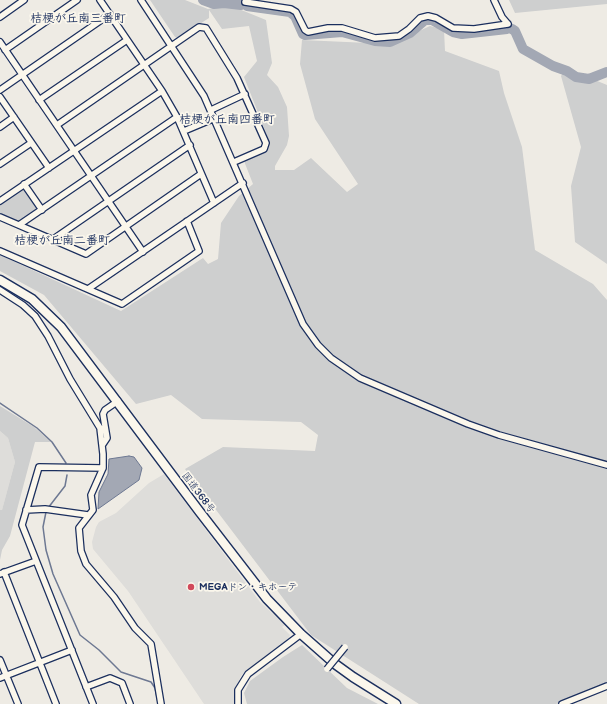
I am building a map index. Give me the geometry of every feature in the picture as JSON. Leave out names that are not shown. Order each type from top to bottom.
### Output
[{"type":"highway","name":"国道368号","points":[[0,280],[32,298],[51,316],[118,401],[199,511],[267,599],[300,634],[353,678],[396,704]]},
{"type":"street","points":[[0,17],[24,0]]},
{"type":"street","points":[[5,50],[77,0]]},
{"type":"street","points":[[100,0],[145,65],[177,117],[214,202]]},
{"type":"street","points":[[141,0],[189,71],[211,110],[303,324],[318,345],[337,364],[360,378],[468,424],[499,435],[607,465]]},
{"type":"street","points":[[245,2],[291,9],[296,12],[305,30],[308,32],[328,28],[342,28],[375,38],[384,39],[399,36],[425,16],[436,18],[453,28],[474,29],[508,24],[502,17],[494,0]]},
{"type":"street","points":[[0,90],[110,14]]},
{"type":"street","points":[[57,125],[199,27],[206,28],[233,70],[266,143],[264,149],[234,162]]},
{"type":"street","points":[[39,100],[127,40]]},
{"type":"street","points":[[0,42],[143,252]]},
{"type":"street","points":[[0,201],[162,91]]},
{"type":"street","points":[[211,110],[245,94]]},
{"type":"street","points":[[0,97],[49,168]]},
{"type":"street","points":[[0,127],[14,117]]},
{"type":"street","points":[[19,225],[177,117]]},
{"type":"street","points":[[184,131],[215,118]]},
{"type":"street","points":[[0,164],[31,143]]},
{"type":"street","points":[[52,240],[190,145]]},
{"type":"street","points":[[0,217],[86,254],[201,174]]},
{"type":"street","points":[[88,289],[243,183]]},
{"type":"street","points":[[24,184],[42,210]]},
{"type":"street","points":[[0,251],[122,304],[200,251],[187,221]]},
{"type":"street","points":[[0,290],[23,305],[35,316],[48,336],[70,380],[100,428],[103,444],[103,468],[91,495],[93,510],[79,528],[81,551],[83,559],[114,597],[135,628],[151,644],[161,704]]},
{"type":"street","points":[[103,444],[108,438],[103,414],[105,410],[118,401]]},
{"type":"street","points":[[93,704],[22,526],[39,467],[103,468]]},
{"type":"street","points":[[26,510],[48,510],[88,515]]},
{"type":"street","points":[[36,561],[2,573],[56,704]]},
{"type":"street","points":[[238,704],[238,690],[248,674],[300,634]]},
{"type":"street","points":[[327,669],[345,647]]},
{"type":"street","points":[[0,678],[72,650]]},
{"type":"street","points":[[0,660],[18,704]]},
{"type":"street","points":[[86,687],[110,678],[122,683],[130,704]]},
{"type":"street","points":[[562,704],[607,686]]},
{"type":"shaded area","points":[[150,0],[185,0],[208,9],[229,5],[266,20],[272,63],[267,75],[278,87],[287,107],[289,136],[287,145],[275,166],[275,170],[294,170],[311,158],[347,192],[358,184],[315,119],[300,64],[302,40],[391,44],[430,26],[444,30],[445,51],[499,71],[504,93],[522,147],[535,250],[593,284],[607,300],[607,682],[556,704],[419,704],[311,635],[185,469],[223,447],[315,451],[318,435],[301,422],[202,419],[171,395],[136,404],[44,295],[0,271],[0,255],[121,311],[203,258],[208,264],[218,259],[221,223],[239,196],[253,184],[244,161],[266,151],[270,143],[244,77],[257,61],[249,26],[222,29],[209,10],[209,18],[178,38],[175,37]]},
{"type":"shaded area","points":[[509,0],[607,0],[607,4],[515,13]]},
{"type":"shaded area","points":[[566,68],[607,85],[607,264],[575,242],[571,186],[581,147],[561,76]]},
{"type":"shaded area","points":[[23,188],[26,189],[38,207],[38,210],[21,221],[17,221],[0,214],[0,204]]},
{"type":"shaded area","points":[[0,406],[34,427],[51,442],[35,442],[10,536],[2,550],[0,560],[0,510],[2,510],[15,462],[8,438],[0,431]]},
{"type":"shaded area","points":[[0,431],[8,438],[15,462],[2,510],[0,510]]},
{"type":"shaded area","points":[[129,456],[134,457],[142,468],[139,480],[98,509],[99,492],[108,474],[109,459]]},
{"type":"shaded area","points":[[164,474],[260,602],[285,625],[282,627],[290,635],[288,639],[245,671],[234,690],[234,704],[204,704],[128,591],[93,549],[92,542],[99,522],[116,513],[149,483]]},
{"type":"shaded area","points":[[302,645],[347,688],[378,704],[247,704],[244,693],[250,681]]},
{"type":"waterway","points":[[203,0],[214,4],[224,3],[241,5]]},
{"type":"waterway","points":[[247,6],[290,12],[295,16],[303,34],[305,35],[342,32],[375,41],[390,42],[410,33],[425,20],[432,20],[453,32],[462,34],[507,29]]},
{"type":"waterway","points":[[512,29],[515,31],[523,49],[576,77],[589,79],[607,72]]},
{"type":"waterway","points":[[0,403],[37,428],[52,442],[66,463]]},
{"type":"waterway","points":[[48,508],[65,486],[67,475]]},
{"type":"waterway","points":[[46,512],[43,527],[46,550],[53,574],[80,635],[99,650],[121,672],[151,682],[155,688],[158,702]]},
{"type":"place","name":"MEGAドン・キホーテ","points":[[191,587]]},
{"type":"district","name":"桔梗が丘南三番町","points":[[78,19]]},
{"type":"district","name":"桔梗が丘南四番町","points":[[227,120]]},
{"type":"district","name":"桔梗が丘南二番町","points":[[62,241]]}]
